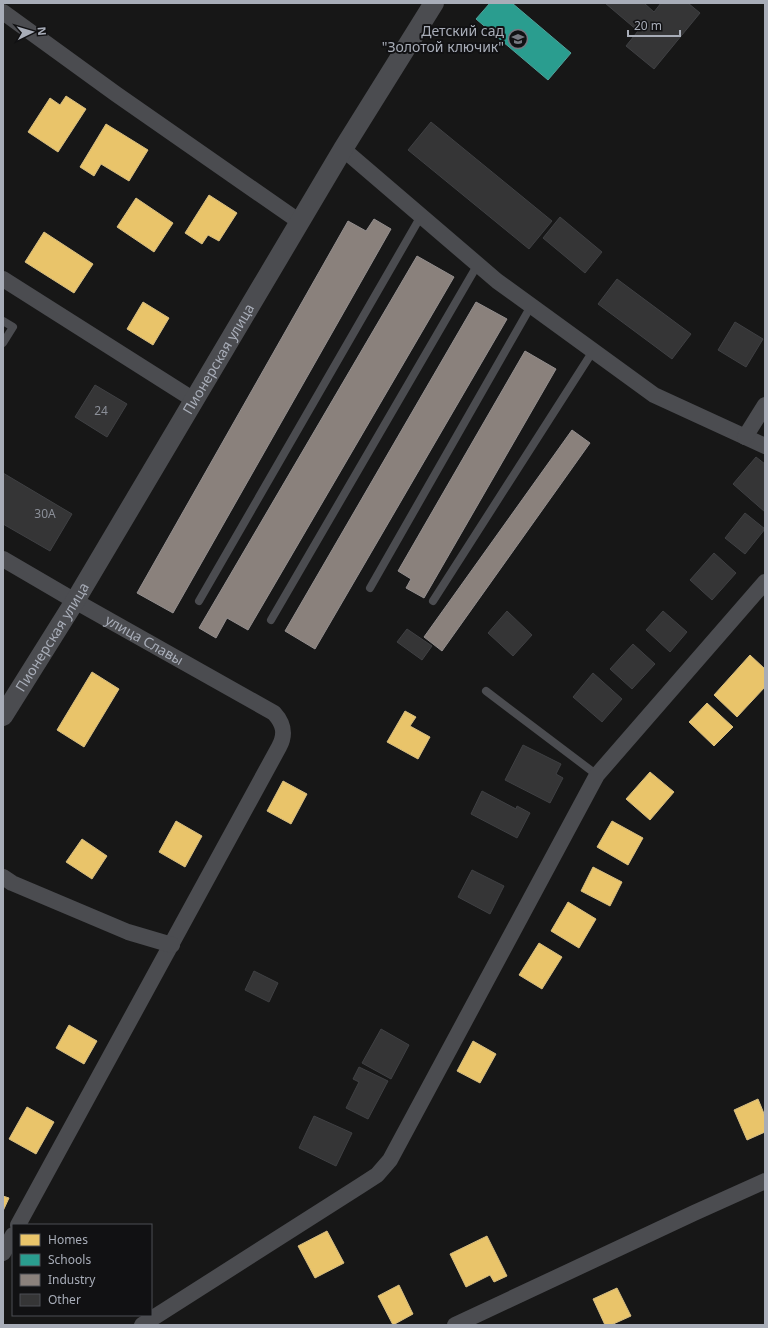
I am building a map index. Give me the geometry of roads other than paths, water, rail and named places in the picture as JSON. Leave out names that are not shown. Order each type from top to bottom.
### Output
[{"type":"street","name":"Пионерская улица","points":[[3,716],[75,601],[343,149],[434,3]]},
{"type":"street","points":[[3,12],[116,94],[300,222]]},
{"type":"street","points":[[343,149],[497,281],[654,395],[765,446]]},
{"type":"street","points":[[3,279],[194,400]]},
{"type":"street","points":[[745,437],[765,405]]},
{"type":"street","name":"улица Славы","points":[[3,559],[274,713],[282,725],[284,733],[283,740],[172,945]]},
{"type":"street","points":[[142,1325],[360,1186],[376,1175],[390,1160],[597,775],[765,582]]},
{"type":"street","points":[[3,877],[12,883],[128,932],[172,945],[19,1224]]},
{"type":"street","points":[[455,1325],[765,1181]]},
{"type":"street","points":[[3,1253],[12,1237]]},
{"type":"lane","points":[[198,601],[421,216]]},
{"type":"lane","points":[[271,620],[478,264]]},
{"type":"lane","points":[[370,588],[531,306]]},
{"type":"lane","points":[[3,320],[13,327],[3,343]]},
{"type":"lane","points":[[432,601],[593,351]]},
{"type":"lane","points":[[486,691],[597,775]]},
{"type":"place","name":"Детский сад \"Золотой ключик\"","points":[[518,39]]}]
